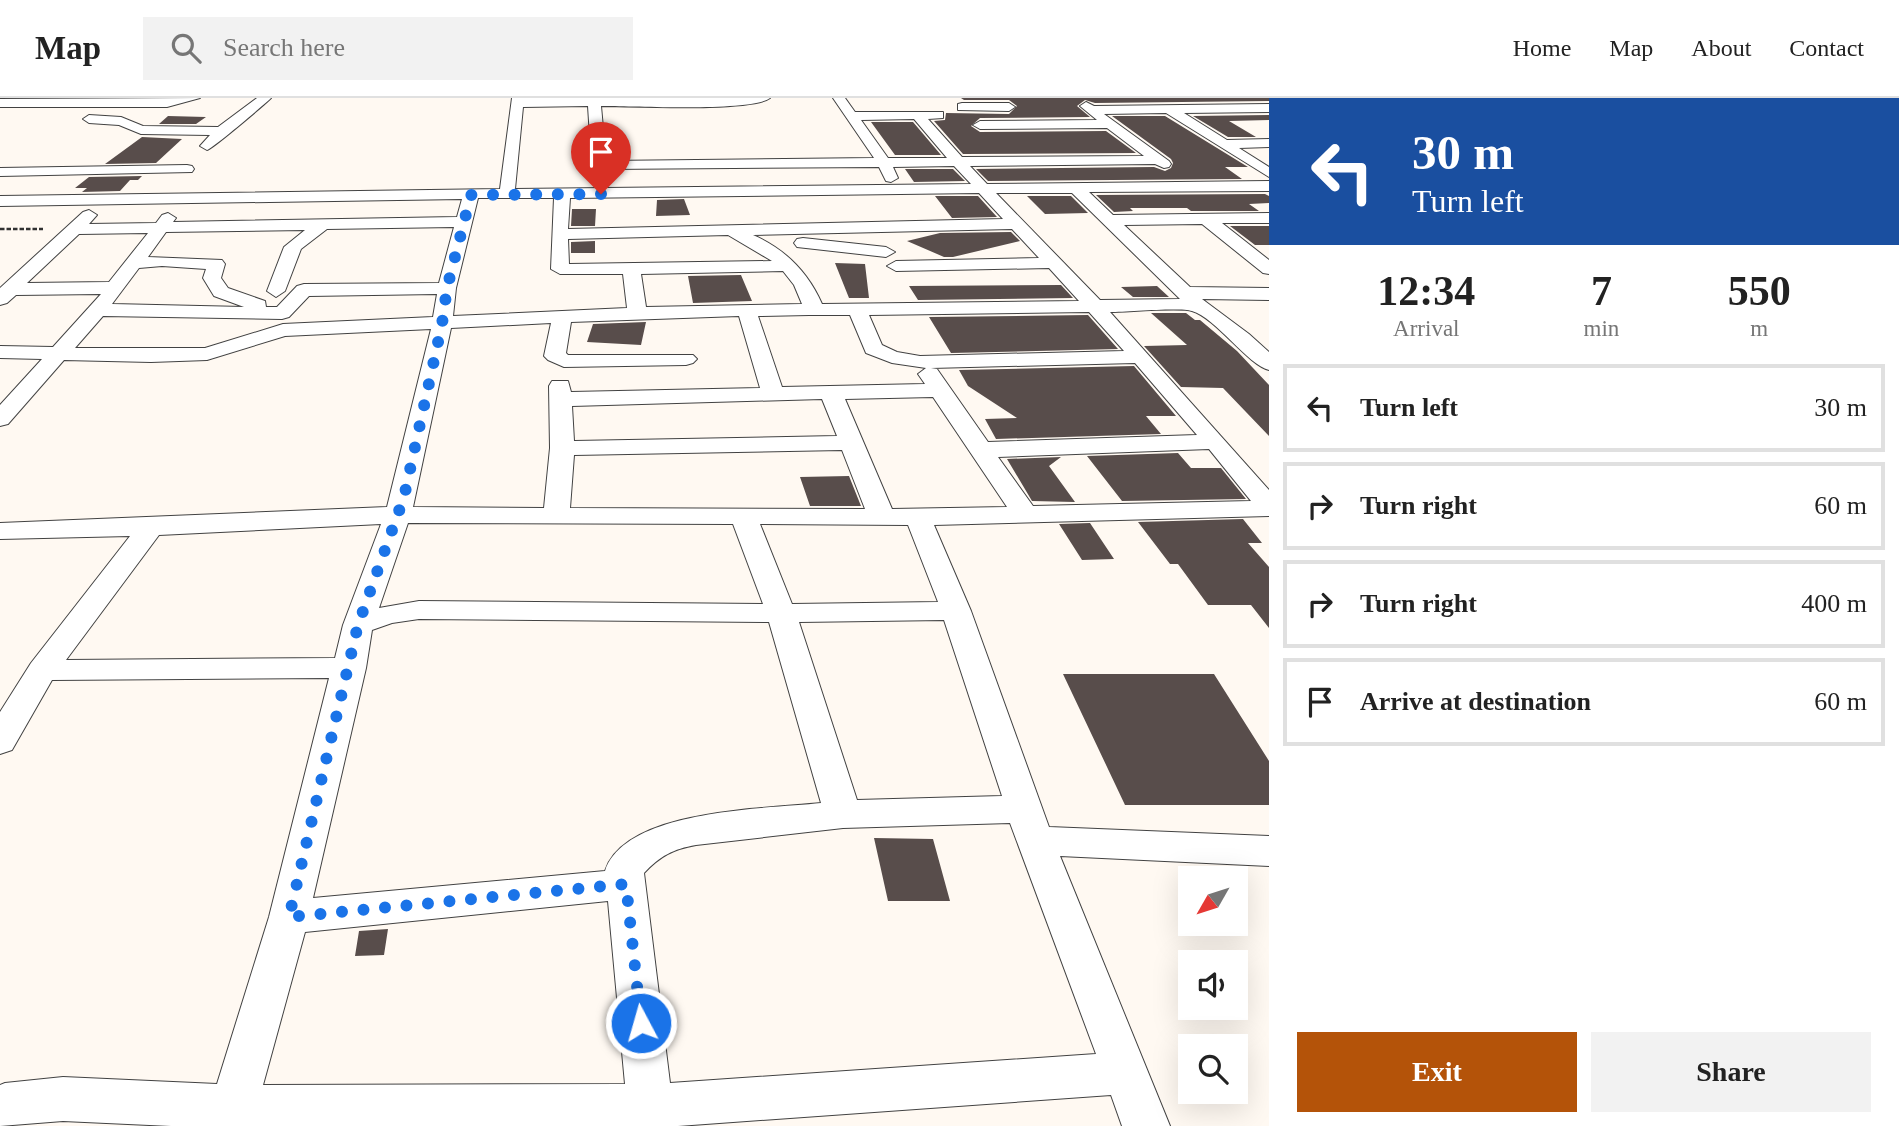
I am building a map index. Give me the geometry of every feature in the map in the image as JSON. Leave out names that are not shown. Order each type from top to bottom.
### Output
[{"type":"street","points":[[1,101],[178,102],[194,98]]},
{"type":"street","points":[[158,197],[220,131],[265,98]]},
{"type":"street","points":[[506,195],[523,121],[518,101],[713,102],[764,98]]},
{"type":"street","points":[[1152,98],[1269,173]]},
{"type":"street","points":[[844,99],[884,163],[897,191]]},
{"type":"street","points":[[594,100],[601,165],[601,194]]},
{"type":"street","points":[[54,118],[66,101]]},
{"type":"street","points":[[713,102],[716,117]]},
{"type":"street","points":[[853,116],[918,116],[1016,104]]},
{"type":"street","points":[[1082,105],[1169,109],[1269,108]]},
{"type":"street","points":[[1082,105],[1159,160],[1191,187]]},
{"type":"street","points":[[966,111],[1036,125],[1111,124]]},
{"type":"street","points":[[966,111],[1016,161]]},
{"type":"street","points":[[918,116],[983,190],[1018,223],[1051,262],[1097,308],[1216,442],[1269,507]]},
{"type":"street","points":[[77,119],[121,121],[141,130],[220,131]]},
{"type":"street","points":[[1036,125],[1078,161]]},
{"type":"street","points":[[1200,128],[1228,128]]},
{"type":"street","points":[[115,171],[171,131]]},
{"type":"street","points":[[1224,144],[1269,144]]},
{"type":"street","points":[[601,165],[1159,160]]},
{"type":"street","points":[[1248,160],[1269,160]]},
{"type":"street","points":[[0,172],[187,169]]},
{"type":"street","points":[[723,231],[897,191],[1269,186]]},
{"type":"street","points":[[1132,188],[1171,219]]},
{"type":"street","points":[[1077,189],[1191,299],[1242,338],[1269,364]]},
{"type":"street","points":[[562,194],[570,221],[560,269],[786,266]]},
{"type":"street","points":[[0,201],[158,197],[601,194],[713,198],[806,210],[875,227],[1018,223]]},
{"type":"street","points":[[230,1116],[289,917],[350,668],[358,625],[404,497],[442,324],[447,288],[471,195]]},
{"type":"street","points":[[0,419],[98,310],[186,197]]},
{"type":"street","points":[[5,294],[106,200]]},
{"type":"street","points":[[570,221],[719,216],[723,231]]},
{"type":"street","points":[[1206,219],[1269,269]]},
{"type":"street","points":[[1111,220],[1264,221]]},
{"type":"street","points":[[570,221],[723,231],[754,242],[770,251],[802,282],[815,311]]},
{"type":"street","points":[[75,229],[465,222]]},
{"type":"street","points":[[276,291],[293,247],[322,225]]},
{"type":"street","points":[[875,227],[916,309]]},
{"type":"street","points":[[754,242],[789,242],[891,259],[1051,262]]},
{"type":"street","points":[[133,263],[162,261],[216,264],[212,278],[221,292],[282,321]]},
{"type":"street","points":[[631,269],[637,313]]},
{"type":"street","points":[[5,294],[116,288]]},
{"type":"street","points":[[221,292],[447,288]]},
{"type":"street","points":[[0,352],[151,356],[207,354],[282,321],[304,290]]},
{"type":"street","points":[[98,310],[282,321],[442,324],[681,311],[1097,308],[1269,294]]},
{"type":"street","points":[[681,311],[691,397]]},
{"type":"street","points":[[747,311],[772,392]]},
{"type":"street","points":[[858,311],[873,349],[892,358],[920,362],[1140,357]]},
{"type":"street","points":[[562,316],[555,356],[560,359],[570,362],[687,359]]},
{"type":"street","points":[[1242,338],[1269,338]]},
{"type":"street","points":[[920,362],[1025,514]]},
{"type":"street","points":[[556,517],[562,448],[561,393],[691,397],[772,392],[939,390]]},
{"type":"street","points":[[830,391],[881,515]]},
{"type":"street","points":[[981,450],[1216,442]]},
{"type":"street","points":[[562,448],[851,443]]},
{"type":"street","points":[[0,531],[151,527],[396,514],[918,517],[1269,507]]},
{"type":"street","points":[[744,517],[781,613],[843,814]]},
{"type":"street","points":[[918,517],[956,611],[1029,825],[1146,1126]]},
{"type":"street","points":[[0,742],[22,699],[42,670],[151,527]]},
{"type":"street","points":[[358,625],[386,615],[419,610],[781,613],[956,611]]},
{"type":"street","points":[[42,670],[350,668]]},
{"type":"street","points":[[649,1116],[624,869],[646,847],[668,836],[843,814],[1029,825],[1269,851]]},
{"type":"street","points":[[289,917],[626,884]]},
{"type":"street","points":[[2,1109],[63,1100],[230,1116],[649,1116],[1127,1073]]},
{"type":"path","points":[[0,229],[75,229]]},
{"type":"building","points":[[961,98],[1269,98],[1269,101],[1095,103],[1085,100],[1077,106],[1090,117],[980,118],[971,126],[980,132],[1106,131],[1136,153],[963,154],[934,121],[945,120],[946,113],[1009,114],[1017,106],[1009,100]]},
{"type":"building","points":[[1269,115],[1269,120],[1229,121],[1256,137],[1228,137],[1193,116]]},
{"type":"building","points":[[168,116],[206,117],[196,124],[159,124]]},
{"type":"building","points":[[1112,116],[1165,116],[1248,167],[1225,167],[1242,179],[988,181],[976,169],[1154,167],[1165,171],[1171,168],[1171,159]]},
{"type":"building","points":[[871,122],[913,122],[941,155],[895,155]]},
{"type":"building","points":[[142,137],[182,139],[156,163],[105,164]]},
{"type":"building","points":[[905,169],[953,169],[965,181],[914,182]]},
{"type":"building","points":[[142,176],[138,180],[130,180],[120,191],[82,192],[87,188],[75,188],[89,177]]},
{"type":"building","points":[[1096,195],[1269,196],[1269,203],[1249,204],[1259,211],[1130,208],[1133,211],[1114,212]]},
{"type":"building","points":[[935,196],[978,196],[997,217],[952,218]]},
{"type":"building","points":[[1027,196],[1071,196],[1088,213],[1045,214]]},
{"type":"building","points":[[684,199],[690,215],[656,216],[657,200]]},
{"type":"building","points":[[572,209],[596,209],[595,226],[571,226]]},
{"type":"building","points":[[1230,226],[1269,226],[1269,245],[1255,245]]},
{"type":"building","points":[[1011,232],[1020,241],[953,257],[944,257],[907,241],[940,233]]},
{"type":"building","points":[[595,241],[595,253],[571,253],[571,242]]},
{"type":"building","points":[[835,263],[865,264],[869,298],[849,298]]},
{"type":"building","points":[[741,275],[752,301],[693,303],[688,276]]},
{"type":"building","points":[[1061,285],[1073,298],[918,300],[909,286]]},
{"type":"building","points":[[1157,286],[1169,297],[1133,297],[1121,287]]},
{"type":"building","points":[[1151,313],[1186,313],[1195,320],[1200,320],[1237,351],[1269,385],[1269,436],[1223,388],[1181,387],[1144,346],[1187,345]]},
{"type":"building","points":[[1088,315],[1118,349],[951,353],[929,317]]},
{"type":"building","points":[[646,322],[641,345],[587,342],[593,324]]},
{"type":"building","points":[[1134,366],[1176,416],[1146,416],[1161,434],[996,439],[985,419],[1017,418],[968,386],[959,370]]},
{"type":"building","points":[[1178,453],[1191,468],[1221,468],[1246,499],[1122,501],[1087,456]]},
{"type":"building","points":[[1061,457],[1049,466],[1075,502],[1032,501],[1007,459]]},
{"type":"building","points":[[849,476],[861,506],[810,506],[800,477]]},
{"type":"building","points":[[1243,519],[1262,543],[1248,543],[1269,567],[1269,628],[1251,605],[1208,605],[1178,564],[1170,564],[1138,522]]},
{"type":"building","points":[[1090,523],[1114,559],[1082,560],[1059,524]]},
{"type":"building","points":[[1063,674],[1214,674],[1269,761],[1269,805],[1125,805]]},
{"type":"building","points":[[874,838],[933,839],[950,901],[888,901]]},
{"type":"building","points":[[388,929],[384,955],[355,956],[359,931]]},
{"type":"route","points":[[601,194],[471,195],[447,288],[442,324],[404,497],[358,625],[350,668],[289,917],[626,884],[641,1023]]}]
